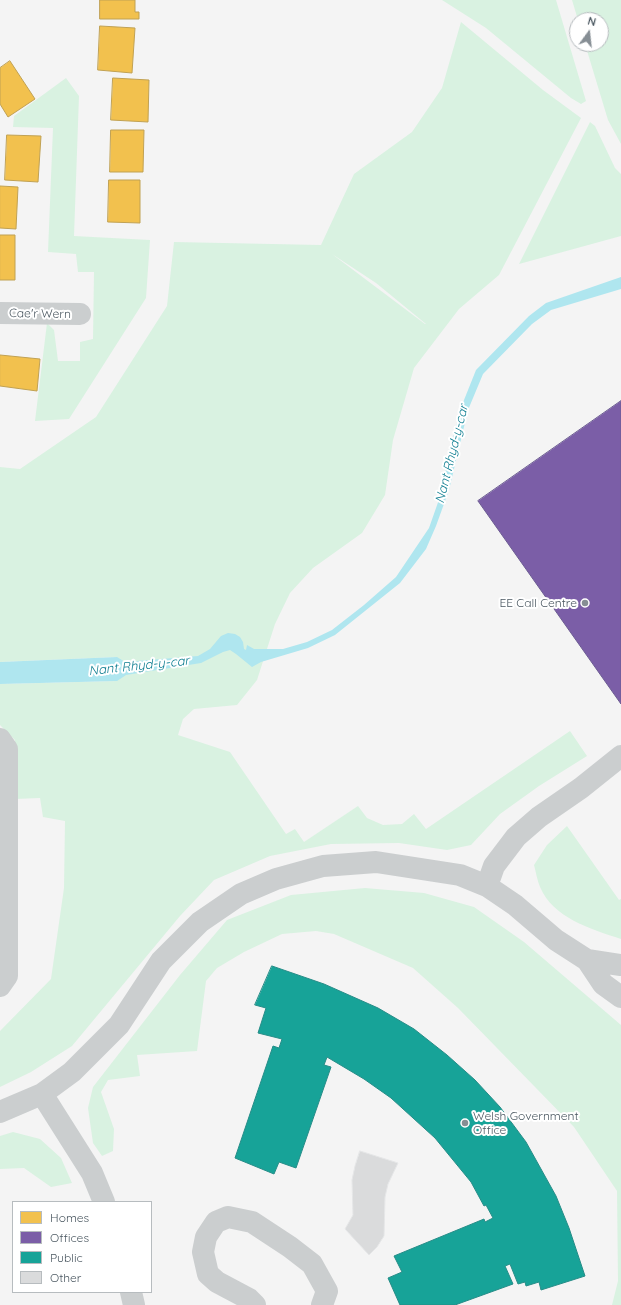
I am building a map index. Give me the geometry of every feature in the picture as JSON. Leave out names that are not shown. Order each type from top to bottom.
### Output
[{"type":"street","name":"Cae'r Wern","points":[[0,313],[80,314]]},
{"type":"street","points":[[0,739],[7,749],[7,976],[0,986]]},
{"type":"street","points":[[487,886],[494,866],[516,837],[539,817],[581,788],[621,756]]},
{"type":"street","points":[[0,1112],[42,1094],[72,1072],[119,1025],[162,961],[200,922],[241,894],[276,879],[323,866],[376,862],[460,875],[487,886],[515,905],[556,940],[587,960],[621,965]]},
{"type":"street","points":[[587,960],[602,984],[621,997]]},
{"type":"street","points":[[42,1094],[92,1173],[104,1201]]},
{"type":"street","points":[[255,1305],[249,1299],[217,1282],[208,1274],[203,1252],[206,1238],[216,1222],[228,1217],[252,1222],[290,1246],[312,1264],[327,1291],[322,1305]]},
{"type":"street","points":[[130,1293],[134,1305]]},
{"type":"green space","points":[[442,0],[556,0],[569,44],[569,52],[571,52],[586,101],[581,104],[571,98],[486,28]]},
{"type":"green space","points":[[572,0],[621,0],[621,144],[608,120],[587,52],[609,52],[609,12],[576,12]]},
{"type":"green space","points":[[461,22],[543,90],[581,118],[499,275],[459,309],[414,368],[393,440],[385,495],[362,533],[313,568],[290,593],[275,624],[257,680],[237,705],[194,709],[183,719],[178,735],[230,752],[286,834],[295,829],[304,842],[358,806],[367,818],[383,825],[402,824],[414,814],[426,829],[570,731],[587,756],[539,786],[500,814],[471,845],[447,850],[399,843],[331,844],[270,856],[214,880],[180,916],[72,1046],[31,1072],[0,1087],[0,1031],[51,979],[64,888],[65,821],[43,817],[40,798],[15,799],[15,740],[0,725],[0,684],[117,681],[117,657],[0,662],[0,467],[20,469],[96,417],[167,306],[174,242],[321,245],[354,174],[412,132],[442,88]],"holes":[[[332,254],[376,283],[426,324]]]},
{"type":"green space","points":[[66,78],[79,96],[74,236],[150,240],[146,298],[69,419],[35,421],[47,323],[54,330],[58,361],[80,361],[80,342],[93,339],[94,272],[78,272],[76,254],[48,252],[53,128],[13,127],[14,116]]},
{"type":"green space","points":[[590,122],[595,126],[615,168],[621,174],[621,236],[519,264]]},
{"type":"green space","points":[[567,826],[619,900],[621,899],[621,939],[574,921],[563,914],[546,898],[540,887],[534,865],[547,845]]},
{"type":"green space","points":[[365,888],[424,893],[474,907],[524,942],[621,1025],[621,1305],[612,1305],[618,1281],[617,1191],[574,1127],[458,1008],[413,968],[334,934],[316,931],[282,934],[244,952],[217,968],[206,981],[197,1051],[137,1055],[140,1076],[108,1080],[101,1092],[114,1129],[113,1151],[102,1156],[93,1143],[88,1108],[93,1087],[180,975],[227,920],[291,895]]},
{"type":"green space","points":[[13,1132],[40,1139],[61,1158],[72,1183],[51,1187],[24,1168],[0,1169],[0,1136]]},
{"type":"water","name":"Nant Rhyd-y-car","points":[[621,277],[621,289],[551,310],[532,324],[483,374],[468,410],[449,490],[426,549],[400,583],[335,635],[308,648],[261,662],[252,667],[230,650],[201,663],[126,675],[117,681],[0,684],[0,662],[117,657],[125,662],[198,656],[210,649],[221,636],[228,633],[235,634],[240,637],[243,642],[244,649],[246,650],[247,645],[254,649],[283,649],[307,642],[332,630],[396,577],[429,528],[442,491],[449,452],[462,405],[476,370],[529,316],[546,303]]},
{"type":"building: Homes","points":[[100,0],[135,0],[135,12],[139,12],[139,19],[100,19]]},
{"type":"building: Homes","points":[[100,26],[135,28],[132,73],[98,70]]},
{"type":"building: Homes","points":[[10,61],[35,99],[8,117],[0,104],[0,68]]},
{"type":"building: Homes","points":[[113,78],[149,80],[148,122],[111,120]]},
{"type":"building: Homes","points":[[111,130],[144,130],[143,172],[110,172]]},
{"type":"building: Homes","points":[[7,135],[41,136],[38,182],[5,180]]},
{"type":"building: Homes","points":[[109,180],[140,180],[140,223],[108,222]]},
{"type":"building: Homes","points":[[0,186],[18,187],[16,229],[0,228]]},
{"type":"building: Homes","points":[[0,235],[15,235],[15,280],[0,280]]},
{"type":"building: Homes","points":[[0,355],[40,359],[37,391],[0,386]]},
{"type":"building: Offices","name":"EE Call Centre","points":[[621,401],[621,704],[478,501]]},
{"type":"building: Public","name":"Welsh Government Office","points":[[272,966],[324,984],[378,1008],[414,1029],[447,1055],[475,1080],[500,1107],[526,1142],[556,1196],[569,1228],[585,1276],[541,1290],[539,1282],[526,1286],[525,1282],[518,1284],[510,1264],[505,1266],[513,1284],[455,1305],[400,1305],[388,1278],[402,1272],[394,1256],[484,1219],[485,1222],[493,1218],[486,1205],[484,1206],[471,1182],[435,1138],[391,1098],[364,1079],[327,1057],[324,1065],[331,1067],[296,1168],[279,1162],[274,1174],[235,1158],[273,1046],[279,1048],[282,1039],[258,1033],[266,1008],[255,1005]]},
{"type":"building: Other","points":[[360,1151],[398,1163],[388,1184],[385,1197],[384,1236],[377,1247],[369,1255],[345,1229],[353,1215],[352,1180]]},
{"type":"place","name":"EE Call Centre","points":[[585,603]]},
{"type":"place","name":"Welsh Government Office","points":[[465,1123]]}]
